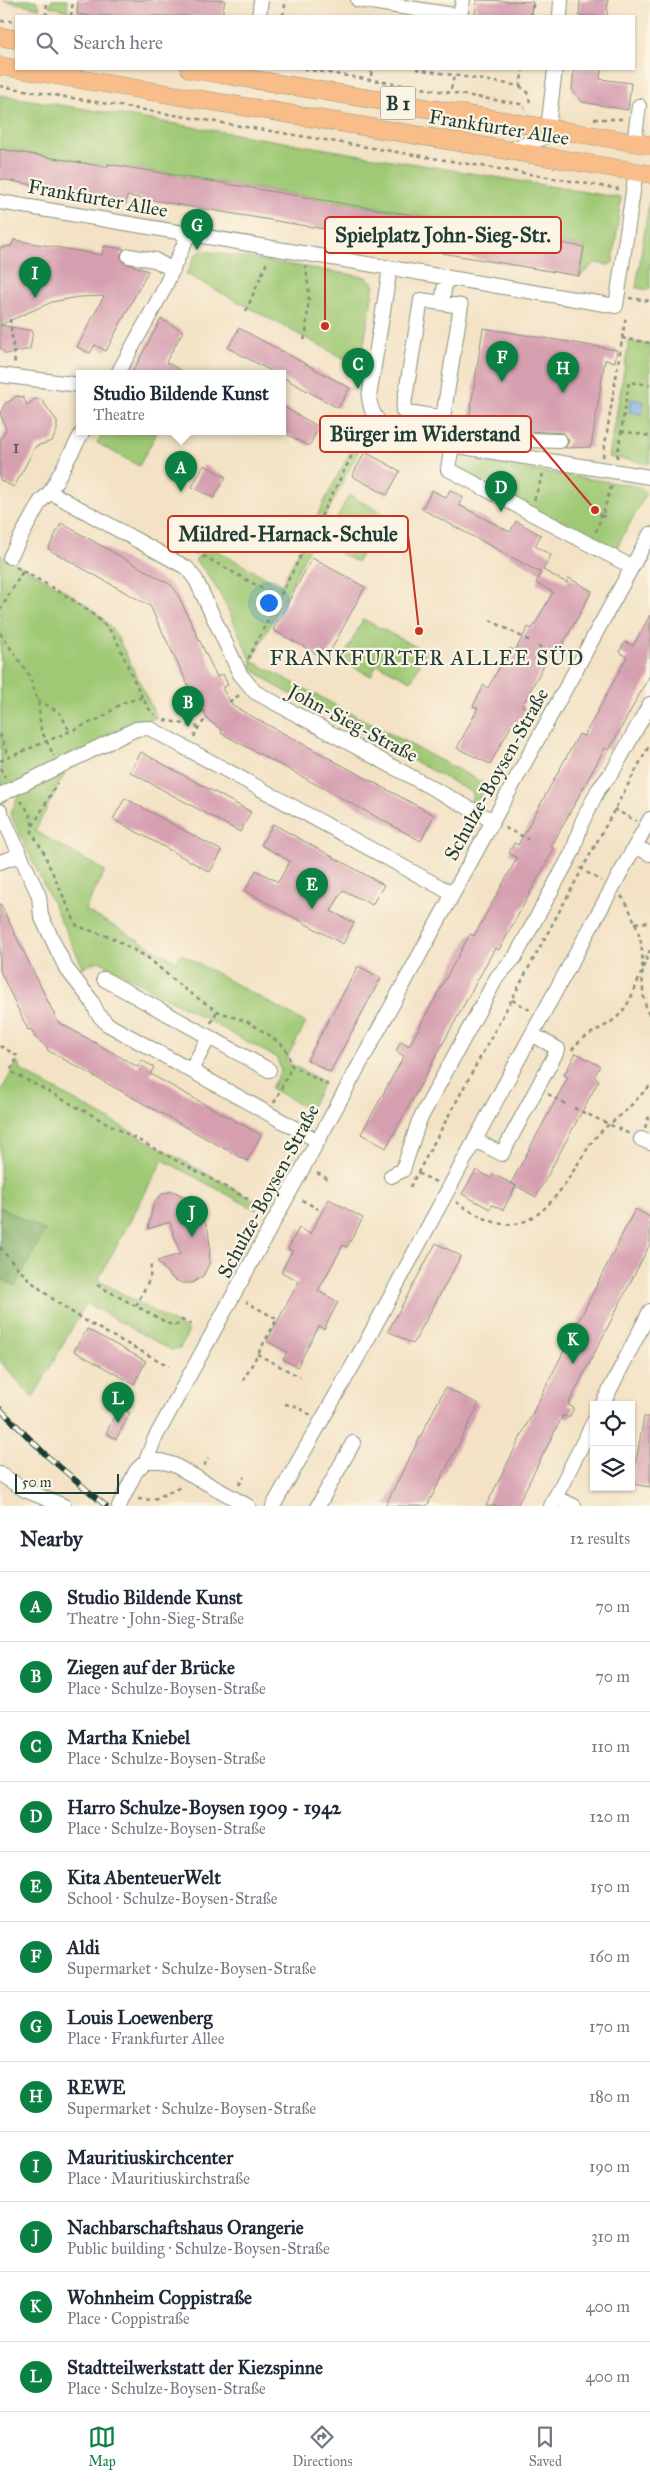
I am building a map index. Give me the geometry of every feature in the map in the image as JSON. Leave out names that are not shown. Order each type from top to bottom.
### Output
[{"type":"main road","points":[[0,36],[15,39]]},
{"type":"main road","name":"Frankfurter Allee","points":[[0,66],[15,68]]},
{"type":"main road","name":"Frankfurter Allee","points":[[24,70],[643,172]]},
{"type":"main road","name":"Frankfurter Allee","points":[[202,70],[249,74],[642,144]]},
{"type":"street","points":[[259,15],[261,0]]},
{"type":"street","points":[[358,0],[454,15]]},
{"type":"street","points":[[460,15],[463,0]]},
{"type":"street","points":[[560,15],[561,0]]},
{"type":"street","points":[[508,150],[541,139],[548,128],[555,70]]},
{"type":"street","points":[[639,106],[637,122],[642,144]]},
{"type":"street","name":"Frankfurter Allee","points":[[0,202],[616,306],[625,300],[633,192],[643,172]]},
{"type":"street","points":[[120,370],[173,270],[188,235]]},
{"type":"street","points":[[129,256],[155,260],[173,270]]},
{"type":"street","points":[[390,268],[369,397],[373,415],[380,426],[395,434],[418,440],[545,460],[611,466],[650,477]]},
{"type":"street","points":[[442,303],[446,278]]},
{"type":"street","points":[[421,300],[461,306],[443,418],[423,415],[403,411],[421,300]]},
{"type":"street","points":[[0,375],[76,384]]},
{"type":"street","points":[[418,440],[423,415]]},
{"type":"street","points":[[481,450],[484,437],[488,432],[518,431]]},
{"type":"street","points":[[12,562],[40,502],[50,492],[81,435]]},
{"type":"street","points":[[522,456],[525,440],[560,441]]},
{"type":"street","points":[[452,445],[448,469],[632,567]]},
{"type":"street","name":"John-Sieg-Straße","points":[[50,492],[187,568],[196,580],[240,674],[250,687],[262,696],[499,824]]},
{"type":"street","name":"Schulze-Boysen-Straße","points":[[119,1506],[136,1471],[146,1461],[154,1440],[453,894],[499,824],[650,534]]},
{"type":"street","points":[[391,1176],[403,1170],[418,1121],[497,977],[515,957],[567,861],[582,822],[598,790],[613,772],[650,704]]},
{"type":"street","name":"Schulze-Boysen-Straße","points":[[5,792],[136,729],[149,728],[453,894]]},
{"type":"street","points":[[0,811],[39,896],[41,916],[66,968],[91,1000],[98,1014],[108,1024],[318,1141]]},
{"type":"street","points":[[273,1506],[447,1192],[648,822]]},
{"type":"street","points":[[635,846],[650,854]]},
{"type":"street","points":[[0,862],[20,855]]},
{"type":"street","points":[[104,979],[269,1070]]},
{"type":"street","points":[[475,1140],[502,1154],[558,1049],[532,1034]]},
{"type":"street","points":[[191,1070],[209,1037]]},
{"type":"street","points":[[604,1401],[650,1311]]},
{"type":"street","points":[[574,1506],[553,1501],[590,1429]]},
{"type":"street","points":[[318,1506],[353,1443]]},
{"type":"street","points":[[146,1461],[161,1461],[174,1465],[248,1506]]},
{"type":"street","points":[[0,1474],[25,1490],[64,1506]]},
{"type":"path","points":[[46,15],[47,0]]},
{"type":"path","points":[[71,15],[73,0]]},
{"type":"path","points":[[283,15],[286,0]]},
{"type":"path","points":[[532,15],[534,0]]},
{"type":"path","points":[[0,21],[15,21]]},
{"type":"path","points":[[310,70],[520,104],[528,110]]},
{"type":"path","points":[[371,76],[372,70]]},
{"type":"path","points":[[421,70],[520,86],[527,92],[530,102]]},
{"type":"path","points":[[520,86],[523,70]]},
{"type":"path","points":[[452,89],[454,76]]},
{"type":"path","points":[[0,86],[633,192]]},
{"type":"path","points":[[588,119],[622,119],[637,122]]},
{"type":"path","points":[[246,311],[257,282],[267,265],[270,248]]},
{"type":"path","points":[[304,340],[309,294],[305,272],[307,254]]},
{"type":"path","points":[[625,300],[650,301]]},
{"type":"path","points":[[603,513],[611,466],[622,338],[626,314]]},
{"type":"path","points":[[10,319],[14,364]]},
{"type":"path","points":[[622,338],[650,343]]},
{"type":"path","points":[[611,466],[621,431],[629,382],[650,385]]},
{"type":"path","points":[[240,674],[373,415]]},
{"type":"path","points":[[621,431],[650,436]]},
{"type":"path","points":[[529,512],[538,489],[545,460]]},
{"type":"path","points":[[196,552],[280,598]]},
{"type":"path","points":[[12,562],[23,571],[82,607],[113,635],[152,713],[166,721],[199,727],[207,718]]},
{"type":"path","points":[[0,610],[23,571]]},
{"type":"path","points":[[490,620],[530,641]]},
{"type":"path","points":[[0,633],[28,675],[38,700],[39,718],[46,741]]},
{"type":"path","points":[[538,646],[555,655]]},
{"type":"path","points":[[0,761],[101,718],[122,702],[143,697]]},
{"type":"path","points":[[38,700],[60,713],[69,730]]},
{"type":"path","points":[[0,734],[9,758]]},
{"type":"path","points":[[410,1187],[650,745]]},
{"type":"path","points":[[59,766],[62,773],[33,826],[32,833],[46,856],[46,861],[77,926],[110,937],[147,957],[183,988],[217,1011],[248,1022],[269,1035],[284,1047],[292,1066],[328,1085]]},
{"type":"path","points":[[5,792],[27,806],[33,826]]},
{"type":"path","points":[[614,809],[648,822]]},
{"type":"path","points":[[499,824],[528,839]]},
{"type":"path","points":[[567,861],[611,887],[625,899],[641,943],[645,1007],[650,1017]]},
{"type":"path","points":[[635,923],[650,922]]},
{"type":"path","points":[[570,1053],[580,1039],[617,1017],[634,994],[650,950]]},
{"type":"path","points":[[512,1000],[541,1017]]},
{"type":"path","points":[[213,1020],[217,1011]]},
{"type":"path","points":[[0,1046],[18,1056],[10,1071],[260,1206]]},
{"type":"path","points":[[268,1113],[292,1066]]},
{"type":"path","points":[[418,1173],[490,1221],[507,1223],[523,1221],[538,1214],[553,1201],[606,1125],[622,1115],[650,1086]]},
{"type":"path","points":[[548,1094],[567,1105]]},
{"type":"path","points":[[574,1108],[606,1125],[645,1141]]},
{"type":"path","points":[[317,1173],[330,1180]]},
{"type":"path","points":[[302,1200],[318,1209]]},
{"type":"path","points":[[0,1247],[50,1298],[77,1316],[169,1366]]},
{"type":"path","points":[[136,1306],[150,1278],[151,1263]]},
{"type":"path","points":[[97,1285],[173,1326],[182,1320],[195,1326]]},
{"type":"path","points":[[243,1381],[276,1319],[246,1302]]},
{"type":"path","points":[[257,1354],[300,1377]]},
{"type":"path","points":[[285,1404],[295,1406],[321,1420]]},
{"type":"path","points":[[204,1466],[208,1458]]},
{"type":"path","points":[[239,1486],[244,1477]]},
{"type":"path","points":[[137,1499],[152,1500],[183,1486]]},
{"type":"green space","points":[[2,0],[36,0],[40,8]]},
{"type":"green space","points":[[51,0],[67,0],[68,11],[49,6]]},
{"type":"green space","points":[[0,95],[621,198],[613,262],[609,265],[595,263],[579,277],[585,247],[449,224],[448,220],[108,164],[107,167],[0,149]]},
{"type":"green space","points":[[650,202],[650,290],[636,288]]},
{"type":"green space","points":[[204,251],[366,277],[374,284],[360,367],[186,274],[196,254]]},
{"type":"green space","points":[[629,341],[650,345],[650,464],[609,457]]},
{"type":"green space","points":[[360,432],[366,436],[252,661],[487,785],[475,806],[471,803],[473,793],[274,685],[250,667],[252,663],[220,594],[204,569],[195,561],[198,556],[201,557],[200,554],[205,544],[281,586]]},
{"type":"green space","points":[[101,435],[156,435],[139,466],[97,443]]},
{"type":"green space","points":[[461,459],[641,487],[646,494],[613,554],[459,470]]},
{"type":"green space","points":[[349,495],[383,513],[357,562],[323,544]]},
{"type":"green space","points":[[0,555],[65,590],[109,625],[118,638],[157,718],[148,720],[1,789]]},
{"type":"green space","points":[[363,619],[426,652],[411,681],[377,664],[371,676],[342,661]]},
{"type":"green space","points":[[65,773],[35,831],[105,871],[85,910],[176,961],[181,954],[306,1023],[285,1061],[324,1082],[309,1110],[271,1088],[281,1071],[277,1058],[99,961],[83,967],[10,814],[19,795]]},
{"type":"green space","points":[[17,1062],[22,1071],[259,1203],[256,1210],[163,1160],[98,1280],[189,1331],[180,1348],[171,1350],[86,1303],[33,1398],[0,1361],[0,1093]]},
{"type":"green space","points":[[0,1207],[45,1231],[15,1286],[0,1278]]},
{"type":"water","points":[[631,399],[644,401],[642,414],[629,412]]},
{"type":"building","points":[[78,0],[225,0],[222,15],[77,14]]},
{"type":"building","points":[[477,0],[533,2],[530,15],[475,15]]},
{"type":"building","points":[[580,0],[608,0],[607,15],[579,15]]},
{"type":"building","points":[[574,70],[601,70],[600,79],[631,83],[628,110],[582,102],[572,90]]},
{"type":"building","points":[[0,149],[107,167],[108,164],[448,221],[448,224],[584,247],[579,276],[442,253],[442,248],[354,234],[352,241],[341,239],[342,232],[127,196],[126,204],[114,201],[114,199],[0,179]]},
{"type":"building","points":[[14,240],[102,255],[104,246],[124,249],[120,255],[123,262],[148,271],[106,351],[95,345],[90,353],[77,347],[104,296],[78,297],[52,302],[0,325],[0,248],[11,246]]},
{"type":"building","points":[[161,319],[183,331],[166,362],[181,370],[134,370]]},
{"type":"building","points":[[0,325],[33,331],[30,349],[6,354],[0,348]]},
{"type":"building","points":[[239,328],[350,388],[338,408],[286,379],[286,370],[269,370],[228,348]]},
{"type":"building","points":[[483,328],[617,350],[615,362],[605,360],[591,447],[565,448],[569,441],[564,433],[527,431],[525,426],[518,422],[491,423],[469,419]]},
{"type":"building","points":[[16,396],[23,397],[27,405],[35,399],[41,399],[57,421],[57,431],[52,441],[36,446],[14,487],[0,480],[0,441],[6,430],[0,413],[6,402],[9,402]]},
{"type":"building","points":[[286,408],[319,427],[309,446],[286,434]]},
{"type":"building","points":[[365,452],[400,471],[387,495],[352,476]]},
{"type":"building","points":[[204,465],[226,477],[214,498],[192,487]]},
{"type":"building","points":[[432,490],[446,498],[450,490],[463,497],[459,505],[510,532],[516,521],[541,535],[535,546],[551,555],[543,570],[567,583],[569,578],[592,591],[558,653],[552,650],[522,706],[526,708],[515,729],[511,726],[490,764],[457,748],[478,708],[473,706],[484,685],[488,688],[510,648],[515,651],[528,627],[532,629],[553,592],[536,583],[541,573],[422,509]]},
{"type":"building","points":[[61,523],[171,585],[176,591],[217,677],[223,674],[228,685],[222,688],[233,706],[434,815],[421,841],[221,733],[222,730],[207,719],[204,711],[201,712],[150,606],[48,549]]},
{"type":"building","points":[[312,558],[365,587],[326,659],[273,630]]},
{"type":"building","points":[[650,615],[650,675],[609,750],[605,748],[551,847],[554,849],[499,950],[495,948],[386,1148],[361,1134],[404,1056],[396,1051],[401,1041],[409,1046],[470,934],[474,936],[517,858],[509,853],[514,843],[518,845],[579,734],[584,736],[627,657],[619,652],[625,642],[633,646]]},
{"type":"building","points":[[141,752],[251,812],[240,832],[130,772]]},
{"type":"building","points":[[125,798],[222,851],[210,872],[113,819]]},
{"type":"building","points":[[273,824],[384,885],[372,905],[343,890],[331,911],[354,923],[343,944],[245,891],[256,870],[278,882],[290,861],[261,845]]},
{"type":"building","points":[[0,903],[58,1022],[138,1067],[141,1060],[154,1067],[150,1074],[261,1135],[247,1161],[47,1050],[48,1048],[35,1037],[31,1029],[28,1030],[0,971]]},
{"type":"building","points":[[358,966],[381,978],[330,1072],[307,1060]]},
{"type":"building","points":[[576,1053],[600,1066],[594,1077],[599,1080],[536,1197],[511,1183],[568,1077],[564,1075]]},
{"type":"building","points":[[476,1170],[491,1178],[493,1174],[516,1186],[503,1210],[492,1205],[490,1209],[462,1194]]},
{"type":"building","points":[[173,1191],[191,1200],[200,1211],[208,1230],[209,1264],[203,1276],[192,1283],[182,1283],[173,1279],[157,1261],[180,1254],[170,1222],[148,1229],[154,1202],[162,1194]]},
{"type":"building","points":[[329,1199],[363,1218],[347,1247],[343,1245],[318,1291],[338,1302],[324,1329],[319,1326],[297,1367],[283,1359],[287,1352],[267,1341],[299,1281],[281,1272],[292,1251],[288,1249],[299,1228],[310,1234]]},
{"type":"building","points":[[635,1209],[650,1217],[650,1244],[568,1405],[574,1408],[569,1418],[563,1415],[517,1506],[486,1506]]},
{"type":"building","points":[[436,1243],[461,1256],[413,1344],[388,1331]]},
{"type":"building","points":[[87,1329],[146,1361],[134,1384],[74,1351]]},
{"type":"building","points":[[445,1388],[479,1404],[427,1506],[385,1506]]},
{"type":"building","points":[[119,1407],[130,1413],[116,1439],[106,1433]]},
{"type":"building","points":[[644,1417],[650,1417],[650,1487],[635,1484],[635,1467]]},
{"type":"railway","points":[[0,1409],[47,1456],[106,1506]]},
{"type":"place","name":"Louis Loewenberg","points":[[197,250]]},
{"type":"place","name":"Mauritiuskirchcenter","points":[[35,298]]},
{"type":"place","name":"Spielplatz John-Sieg-Str.","points":[[325,326]]},
{"type":"place","name":"Aldi","points":[[502,382]]},
{"type":"place","name":"Martha Kniebel","points":[[358,389]]},
{"type":"place","name":"REWE","points":[[563,393]]},
{"type":"place","name":"Studio Bildende Kunst","points":[[181,492]]},
{"type":"place","name":"Bürger im Widerstand","points":[[595,510]]},
{"type":"place","name":"Harro Schulze-Boysen 1909 - 1942","points":[[501,512]]},
{"type":"place","name":"Mildred-Harnack-Schule","points":[[419,631]]},
{"type":"place","name":"Ziegen auf der Brücke","points":[[188,727]]},
{"type":"place","name":"Kita AbenteuerWelt","points":[[312,909]]},
{"type":"place","name":"Nachbarschaftshaus Orangerie","points":[[192,1237]]},
{"type":"place","name":"Wohnheim Coppistraße","points":[[573,1364]]},
{"type":"place","name":"Stadtteilwerkstatt der Kiezspinne","points":[[118,1423]]},
{"type":"district","name":"FRANKFURTER ALLEE SÜD","points":[[427,658]]}]
